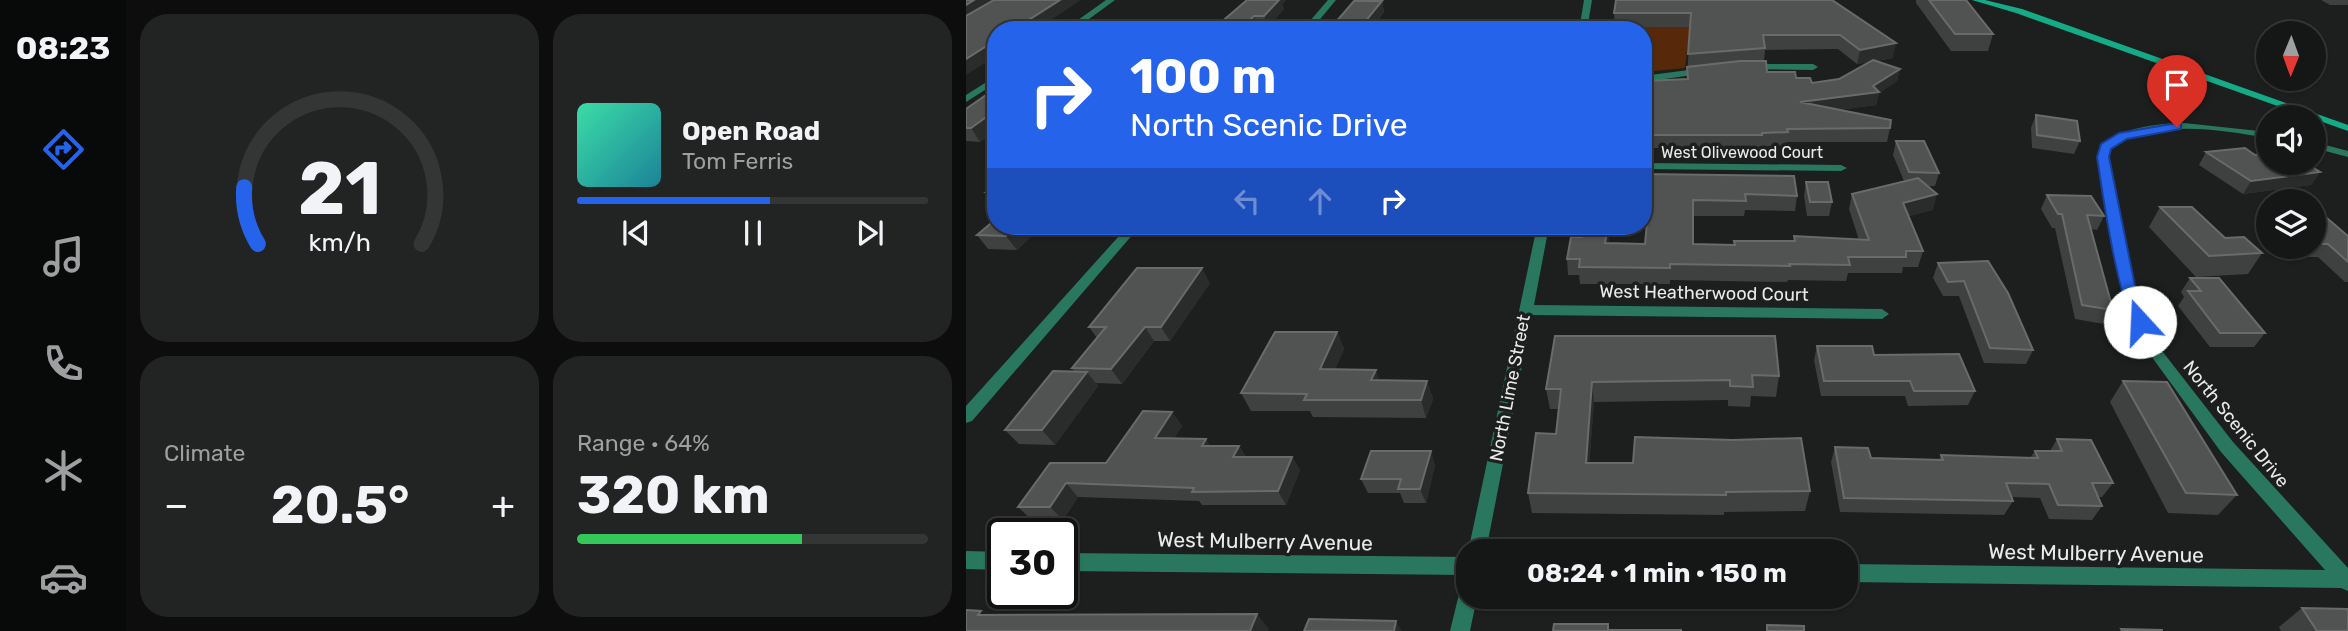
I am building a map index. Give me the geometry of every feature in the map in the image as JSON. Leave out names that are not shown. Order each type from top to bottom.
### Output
[{"type":"main road","points":[[1976,0],[2019,11],[2348,128]]},
{"type":"main road","points":[[1996,0],[2019,11]]},
{"type":"street","points":[[1081,21],[1111,0]]},
{"type":"street","points":[[1314,21],[1332,0]]},
{"type":"street","points":[[1584,21],[1588,0]]},
{"type":"street","points":[[1739,68],[1813,67]]},
{"type":"street","points":[[1652,78],[1712,70]]},
{"type":"street","points":[[966,99],[987,85]]},
{"type":"street","name":"North Scenic Drive","points":[[2256,133],[2216,127],[2156,128],[2112,141],[2105,147],[2103,157],[2129,291],[2153,349],[2227,447],[2347,581]]},
{"type":"street","points":[[2326,148],[2348,154]]},
{"type":"street","name":"West Olivewood Court","points":[[1652,166],[1841,168]]},
{"type":"street","points":[[966,418],[1126,235]]},
{"type":"street","name":"North Lime Street","points":[[1479,539],[1541,235]]},
{"type":"street","name":"West Heatherwood Court","points":[[1526,310],[1882,314]]},
{"type":"street","points":[[966,561],[987,561]]},
{"type":"street","name":"West Mulberry Avenue","points":[[1078,562],[1456,566]]},
{"type":"street","name":"West Mulberry Avenue","points":[[1858,572],[2347,581]]},
{"type":"street","points":[[1460,631],[1465,609]]},
{"type":"shaded area","points":[[1652,27],[1690,27],[1685,68],[1652,71]]},
{"type":"building","points":[[994,0],[1060,0],[1027,21],[987,21],[987,46],[966,59],[966,16]]},
{"type":"building","points":[[1247,0],[1279,0],[1264,16],[1254,16],[1249,21],[1222,21]]},
{"type":"building","points":[[1616,0],[1832,0],[1896,43],[1860,50],[1840,35],[1763,35],[1765,48],[1688,54],[1691,13],[1614,13]]},
{"type":"building","points":[[1929,0],[1966,0],[1993,34],[1955,34]]},
{"type":"building","points":[[1354,1],[1382,1],[1366,21],[1337,21]]},
{"type":"building","points":[[1873,60],[1900,69],[1873,86],[1879,92],[1800,102],[1891,120],[1890,128],[1787,129],[1788,132],[1762,135],[1652,135],[1652,81],[1688,79],[1687,67],[1766,61],[1767,72],[1795,72],[1796,78],[1810,78],[1812,83],[1839,79]]},
{"type":"building","points":[[987,94],[987,116],[971,128],[966,128],[966,109]]},
{"type":"building","points":[[2036,115],[2077,121],[2080,141],[2037,135]]},
{"type":"building","points":[[1896,141],[1924,141],[1939,173],[1909,172]]},
{"type":"building","points":[[2245,148],[2256,155],[2256,175],[2297,175],[2251,181],[2206,152]]},
{"type":"building","points":[[1652,174],[1794,176],[1797,196],[1745,194],[1746,201],[1693,200],[1693,244],[1735,245],[1734,241],[1795,241],[1794,236],[1869,240],[1852,194],[1918,178],[1937,194],[1903,203],[1923,251],[1906,251],[1906,257],[1848,257],[1850,265],[1670,264],[1670,268],[1579,267],[1580,259],[1567,259],[1571,237],[1606,235],[1605,243],[1645,244],[1646,235],[1652,235]]},
{"type":"building","points":[[1806,182],[1828,182],[1832,202],[1810,202]]},
{"type":"building","points":[[2047,195],[2091,196],[2104,216],[2087,215],[2113,310],[2082,305],[2062,214],[2058,214]]},
{"type":"building","points":[[2160,207],[2192,207],[2225,238],[2244,237],[2256,248],[2256,253],[2209,256]]},
{"type":"building","points":[[2326,217],[2348,236],[2348,262],[2328,244]]},
{"type":"building","points":[[987,227],[987,235],[1007,235],[1006,236],[977,235]]},
{"type":"building","points":[[1988,261],[2008,293],[2033,350],[1990,348],[1964,281],[1948,282],[1938,263]]},
{"type":"building","points":[[1137,268],[1202,268],[1161,327],[1145,327],[1111,369],[1072,368],[1106,327],[1089,327]]},
{"type":"building","points":[[2190,278],[2219,278],[2265,333],[2220,333],[2188,291],[2201,291]]},
{"type":"building","points":[[1275,332],[1337,332],[1320,369],[1376,370],[1371,380],[1427,381],[1421,400],[1304,400],[1307,394],[1241,393]]},
{"type":"building","points":[[1555,336],[1775,336],[1779,376],[1752,375],[1753,387],[1730,386],[1730,380],[1592,382],[1586,463],[1633,463],[1635,437],[1733,440],[1801,438],[1810,491],[1726,492],[1726,495],[1528,493],[1536,433],[1556,434],[1561,389],[1546,389]]},
{"type":"building","points":[[1817,346],[1872,346],[1874,355],[1959,354],[1975,391],[1914,391],[1910,381],[1824,381]]},
{"type":"building","points":[[1053,371],[1087,372],[1042,430],[1005,430]]},
{"type":"building","points":[[2123,381],[2167,382],[2237,495],[2186,493]]},
{"type":"building","points":[[1143,411],[1172,412],[1155,438],[1206,439],[1202,446],[1239,446],[1233,457],[1292,457],[1278,491],[1192,492],[1194,488],[1066,483],[1050,507],[1018,507],[1050,463],[1106,463]]},
{"type":"building","points":[[2057,439],[2091,440],[2113,483],[2092,483],[2102,506],[2058,505],[2049,484],[2006,483],[2013,501],[1844,498],[1835,447],[1868,448],[1871,458],[1943,460],[1941,455],[2038,458],[2035,451],[2062,451]]},
{"type":"building","points":[[1371,451],[1431,451],[1420,489],[1398,489],[1401,479],[1361,479]]},
{"type":"building","points":[[2302,608],[2348,609],[2348,631],[2317,631]]},
{"type":"building","points":[[966,610],[981,611],[978,615],[1257,614],[1250,631],[966,631]]},
{"type":"building","points":[[1309,619],[1396,621],[1394,631],[1304,631]]},
{"type":"building","points":[[1554,624],[1608,624],[1608,630],[1681,631],[1553,631]]},
{"type":"building","points":[[1767,625],[1804,626],[1804,631],[1767,631]]},
{"type":"building","points":[[2121,629],[2162,630],[2162,631],[2122,631]]},
{"type":"route","points":[[2140,322],[2129,291],[2103,157],[2105,147],[2124,136],[2156,128],[2177,127]]}]
